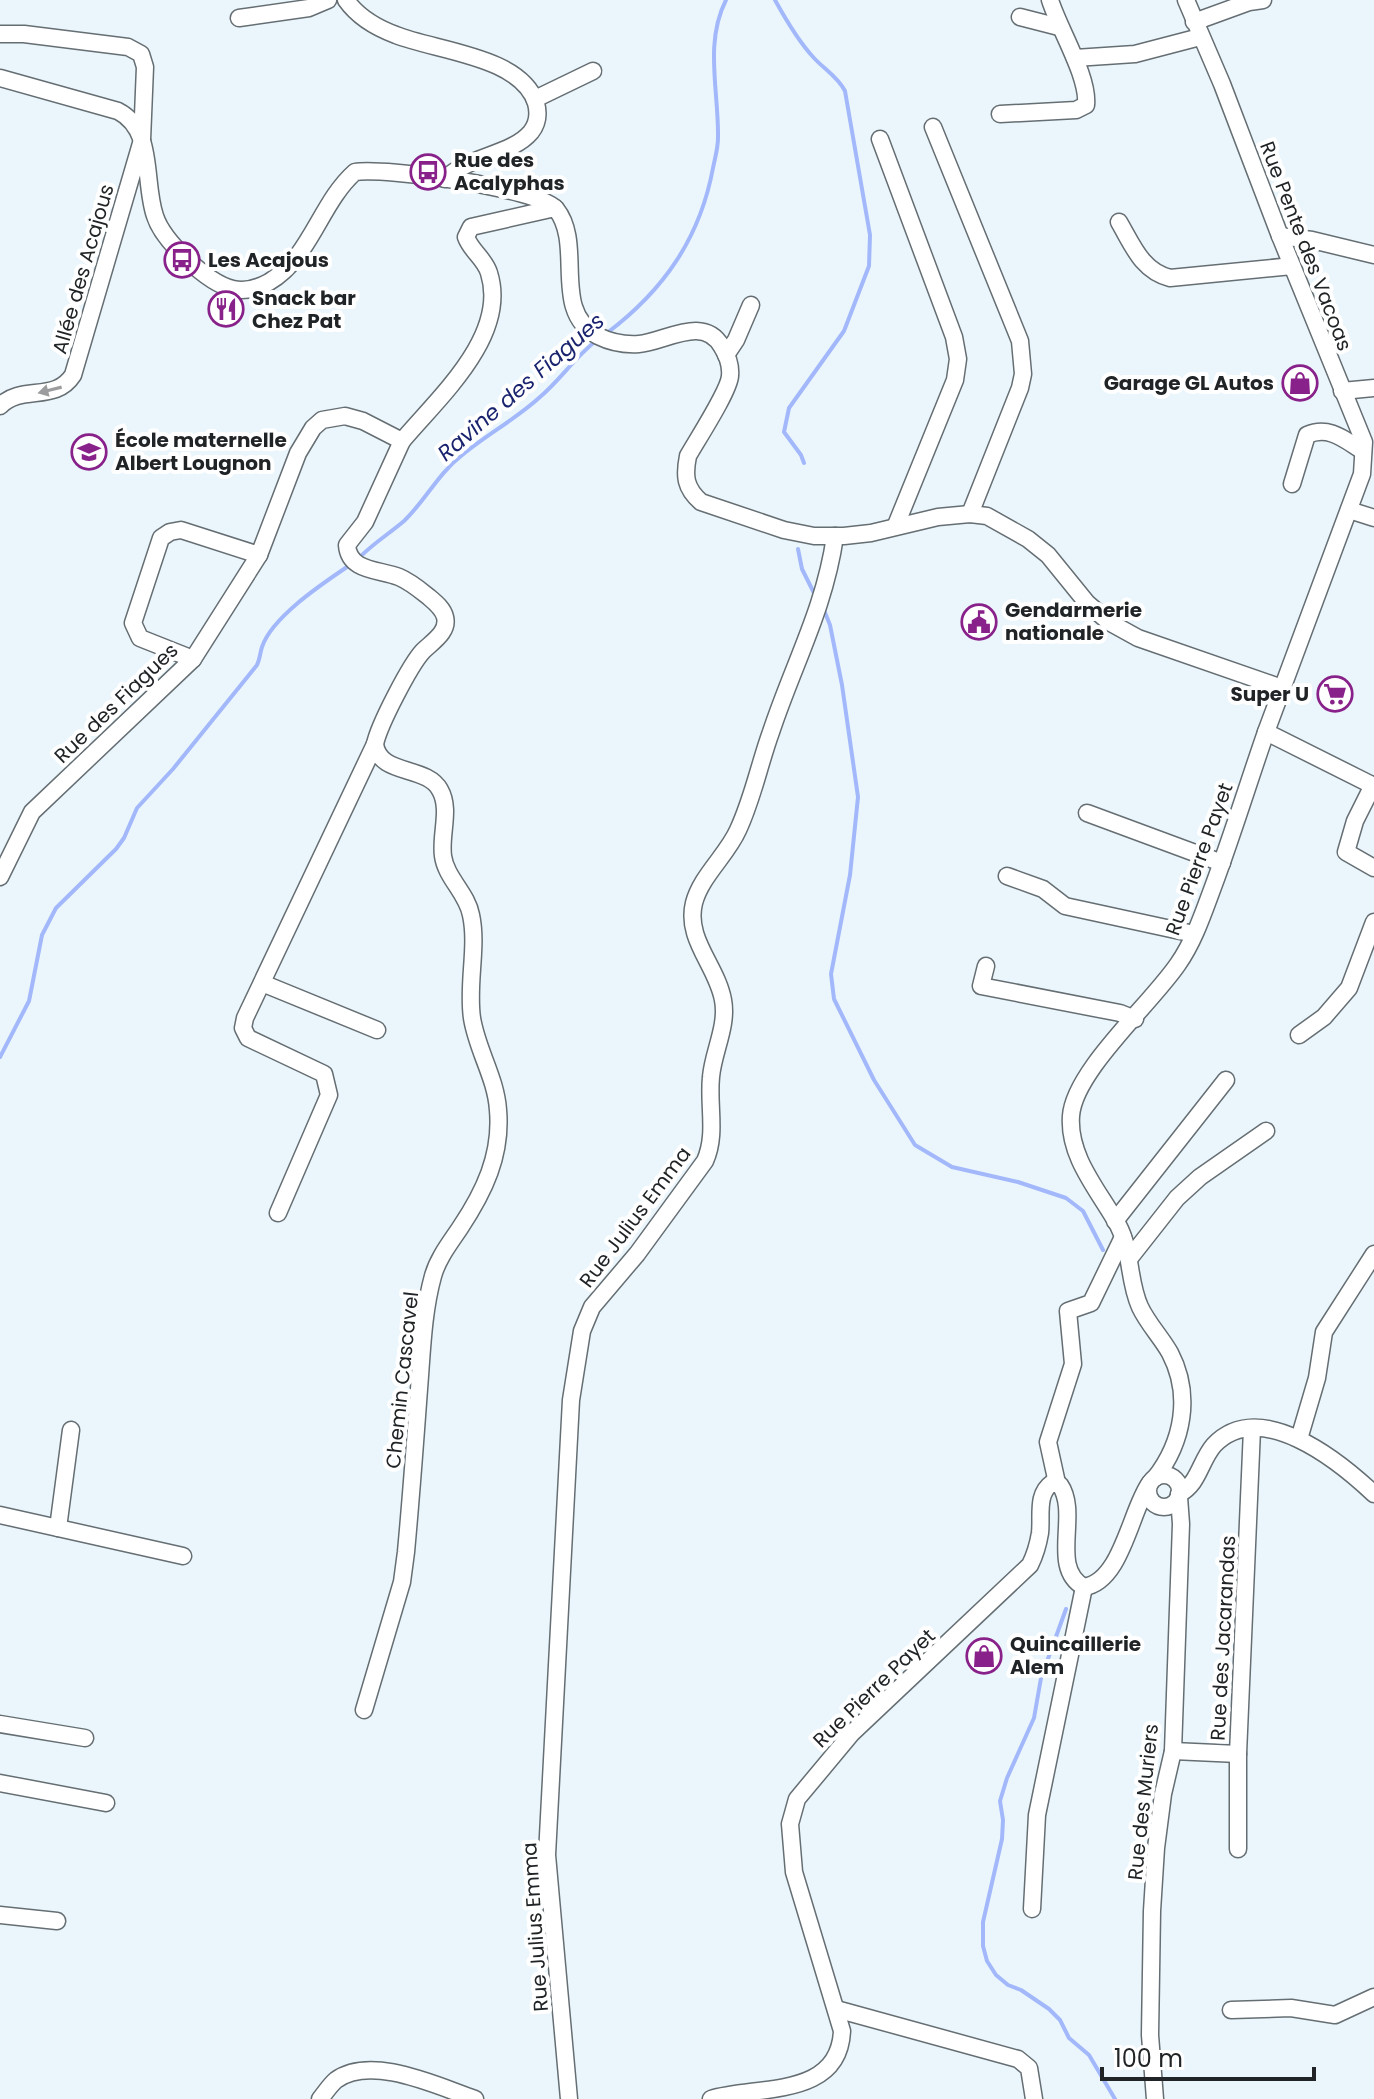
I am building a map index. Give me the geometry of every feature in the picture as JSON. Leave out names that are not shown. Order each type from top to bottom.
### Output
[{"type":"street","points":[[239,18],[309,8],[328,0]]},
{"type":"street","points":[[346,0],[364,19],[396,35],[483,60],[518,77],[535,99],[537,122],[530,133],[521,141],[463,165],[445,179]]},
{"type":"street","points":[[1000,114],[1082,109],[1087,102],[1075,58],[1059,27],[1050,0]]},
{"type":"street","name":"Rue Pente des Vacoas","points":[[1186,0],[1342,391],[1367,445]]},
{"type":"street","points":[[1075,58],[1135,54],[1197,30],[1249,2],[1263,0]]},
{"type":"street","points":[[1020,17],[1059,27]]},
{"type":"street","points":[[0,34],[24,34],[136,49],[141,54],[145,67],[142,140],[155,216],[165,237],[184,257],[221,285],[236,290],[253,289],[276,277],[306,245],[341,188],[355,172],[375,171],[445,179],[511,190],[537,198],[555,208],[567,240],[571,296],[578,317],[595,335],[620,344],[643,344],[685,331],[696,331],[706,333],[720,343],[726,355],[730,377],[688,456],[686,481],[690,492],[701,502],[784,530],[814,536],[871,533],[938,517],[987,516],[1028,539],[1048,555],[1087,603],[1109,622],[1131,634],[1282,688],[1362,474],[1367,445],[1332,432],[1307,435],[1292,484]]},
{"type":"street","points":[[535,99],[593,71]]},
{"type":"street","points":[[0,78],[118,111],[133,121],[142,140]]},
{"type":"street","points":[[933,127],[1020,341],[1022,359],[1020,388],[970,514]]},
{"type":"street","points":[[880,139],[954,337],[958,359],[955,380],[896,525]]},
{"type":"street","name":"Allée des Acajous","points":[[0,406],[19,394],[55,391],[62,388],[73,375],[142,140]]},
{"type":"street","points":[[278,1213],[329,1095],[324,1074],[248,1038],[243,1028],[245,1018],[413,666],[437,639],[446,622],[440,607],[419,588],[390,573],[362,568],[353,562],[347,545],[365,522],[402,441],[477,350],[493,296],[487,266],[467,241],[468,230],[555,208]]},
{"type":"street","points":[[1119,222],[1145,265],[1155,274],[1170,278],[1292,266]]},
{"type":"street","points":[[1280,236],[1312,240],[1374,255]]},
{"type":"street","points":[[726,355],[751,305]]},
{"type":"street","points":[[1342,391],[1374,388]]},
{"type":"street","name":"Rue des Fiagues","points":[[0,877],[32,812],[193,659],[259,555],[306,436],[322,420],[345,416],[363,421],[402,441]]},
{"type":"street","points":[[1349,510],[1374,518]]},
{"type":"street","points":[[193,659],[140,638],[135,631],[133,623],[161,538],[181,530],[259,555]]},
{"type":"street","name":"Rue Julius Emma","points":[[569,2099],[547,1855],[571,1400],[582,1331],[592,1307],[637,1254],[710,1150],[711,1078],[724,1004],[720,986],[696,940],[692,919],[694,901],[737,834],[754,792],[770,733],[825,591],[835,536]]},
{"type":"street","name":"Rue Pierre Payet","points":[[1084,1587],[1097,1583],[1103,1577],[1134,1523],[1168,1490],[1182,1415],[1181,1383],[1169,1351],[1140,1307],[1123,1237],[1083,1168],[1075,1147],[1070,1120],[1074,1095],[1081,1082],[1178,964],[1194,934],[1222,863],[1282,688]]},
{"type":"street","points":[[1266,732],[1373,786],[1355,821],[1346,852],[1374,868]]},
{"type":"street","name":"Chemin Cascavel","points":[[364,1710],[402,1582],[422,1356],[434,1273],[486,1187],[499,1127],[493,1083],[475,1034],[472,1015],[471,915],[464,895],[445,866],[442,852],[443,797],[436,784],[429,779],[379,757],[375,744]]},
{"type":"street","points":[[1087,813],[1222,863]]},
{"type":"street","points":[[1007,876],[1043,889],[1065,906],[1194,934]]},
{"type":"street","points":[[1299,1035],[1324,1017],[1349,988],[1374,922]]},
{"type":"street","points":[[986,966],[981,986],[1120,1013],[1135,1019]]},
{"type":"street","points":[[262,983],[377,1030]]},
{"type":"street","points":[[1115,1221],[1226,1080]]},
{"type":"street","points":[[1129,1259],[1177,1198],[1200,1177],[1266,1131]]},
{"type":"street","points":[[1032,1909],[1037,1815],[1084,1587],[1074,1579],[1067,1559],[1068,1504],[1063,1488],[1057,1483],[1048,1442],[1073,1364],[1068,1311],[1091,1303],[1123,1237]]},
{"type":"street","points":[[1299,1439],[1317,1378],[1324,1332],[1374,1254]]},
{"type":"street","points":[[1168,1490],[1190,1487],[1206,1456],[1223,1437],[1252,1429],[1278,1432],[1299,1439],[1327,1454],[1374,1494]]},
{"type":"street","name":"Rue des Jacarandas","points":[[1238,1849],[1238,1754],[1252,1429]]},
{"type":"street","points":[[58,1528],[71,1430]]},
{"type":"street","name":"Rue Pierre Payet","points":[[812,2079],[834,2060],[842,2031],[794,1872],[790,1824],[797,1799],[852,1733],[1030,1565],[1040,1536],[1043,1493],[1048,1485],[1057,1483]]},
{"type":"street","name":"Rue Pierre Payet","points":[[1134,1523],[1139,1501],[1168,1490]]},
{"type":"street","name":"Rue des Muriers","points":[[1155,2099],[1150,2035],[1152,1911],[1163,1794],[1173,1751],[1180,1563],[1168,1490]]},
{"type":"street","points":[[0,1515],[183,1556]]},
{"type":"street","points":[[0,1724],[85,1738]]},
{"type":"street","points":[[1173,1751],[1238,1754]]},
{"type":"street","points":[[0,1783],[106,1803]]},
{"type":"street","points":[[0,1915],[57,1921]]},
{"type":"street","points":[[1231,2010],[1291,2008],[1335,2015],[1374,1997]]},
{"type":"street","points":[[836,2009],[1018,2059],[1029,2068],[1034,2099]]},
{"type":"street","points":[[320,2099],[336,2080],[360,2071],[372,2071],[405,2076],[475,2099]]},
{"type":"street","points":[[711,2099],[743,2091],[797,2087],[812,2079],[815,2099]]},
{"type":"waterway","name":"Ravine des Fiagues","points":[[607,333],[646,299],[662,280],[689,240],[699,217],[718,146],[714,50],[719,16],[726,0]]},
{"type":"waterway","points":[[775,0],[803,45],[845,91],[870,235],[869,266],[844,331],[789,408],[784,432],[804,463]]},
{"type":"waterway","name":"Ravine des Fiagues","points":[[361,556],[404,521],[453,463],[531,405],[597,340]]},
{"type":"waterway","points":[[798,549],[802,569],[815,595]]},
{"type":"waterway","name":"Ravine des Fiagues","points":[[0,1057],[29,1001],[42,935],[56,908],[116,849],[137,808],[173,769],[257,665],[267,636],[276,624],[299,602],[347,567]]},
{"type":"waterway","points":[[824,610],[842,685],[858,797],[850,875],[831,974],[834,999],[874,1080],[915,1145],[952,1167],[1018,1182],[1066,1198],[1083,1211],[1103,1250]]},
{"type":"waterway","points":[[1066,1609],[1041,1678],[1034,1718],[1000,1801],[1002,1839],[983,1922],[983,1946],[987,1961],[996,1975],[1049,2009],[1060,2020],[1069,2038],[1089,2055],[1115,2099]]},
{"type":"place","name":"Rue des Acalyphas","points":[[428,172]]},
{"type":"place","name":"Les Acajous","points":[[182,260]]},
{"type":"place","name":"Snack bar Chez Pat","points":[[226,309]]},
{"type":"place","name":"Garage GL Autos","points":[[1300,383]]},
{"type":"place","name":"École maternelle Albert Lougnon","points":[[89,452]]},
{"type":"place","name":"Gendarmerie nationale","points":[[979,622]]},
{"type":"place","name":"Super U","points":[[1335,694]]},
{"type":"place","name":"Quincaillerie Alem","points":[[984,1656]]}]
